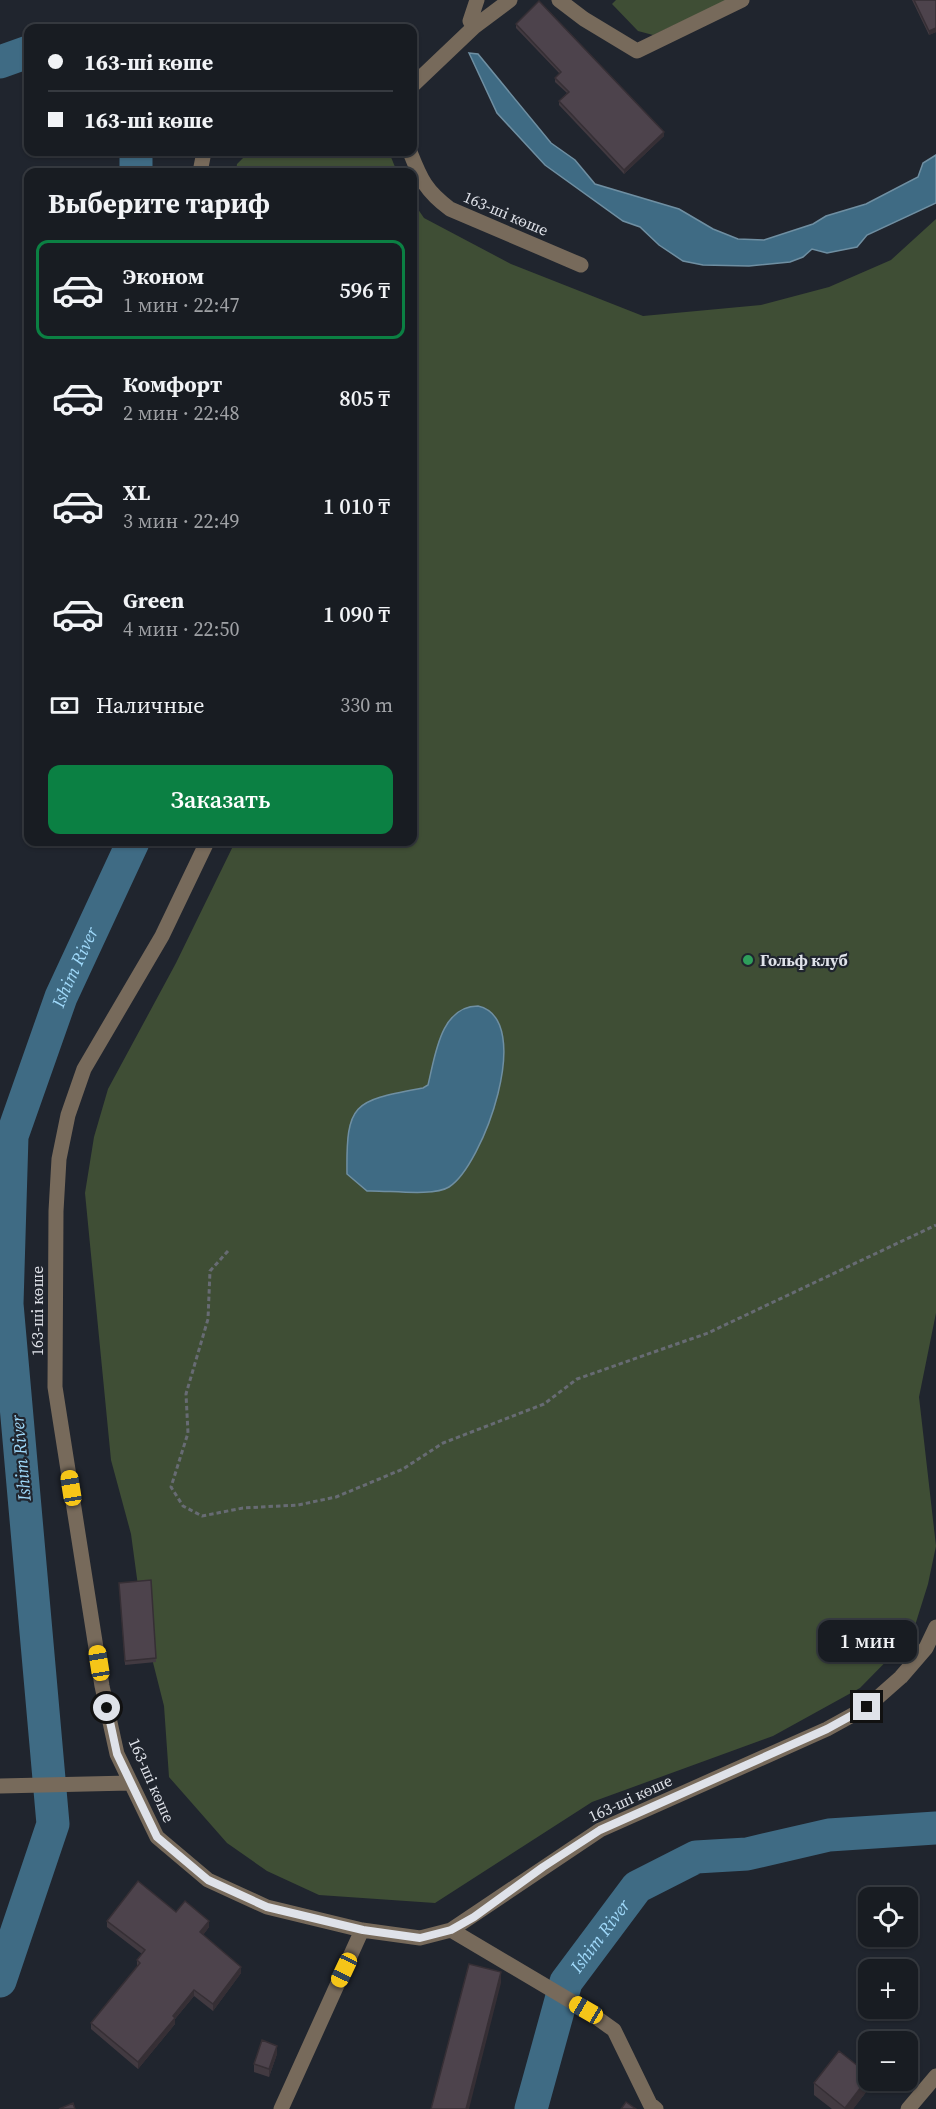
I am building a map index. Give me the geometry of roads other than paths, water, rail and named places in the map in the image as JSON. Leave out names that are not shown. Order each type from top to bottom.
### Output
[{"type":"street","points":[[474,27],[470,21],[477,0]]},
{"type":"street","points":[[417,81],[474,27],[510,0]]},
{"type":"street","points":[[559,0],[584,19],[637,51],[742,0]]},
{"type":"street","name":"163-ші көше","points":[[417,170],[422,182],[433,196],[450,209],[581,265]]},
{"type":"street","name":"163-ші көше","points":[[205,846],[162,936],[84,1069],[68,1115],[59,1159],[56,1211],[55,1387],[102,1686],[117,1754],[157,1837],[208,1880],[267,1907],[363,1930],[420,1938],[451,1930],[600,1830],[827,1729],[867,1707],[901,1677],[926,1648],[936,1627]]},
{"type":"street","points":[[0,1786],[130,1783]]},
{"type":"street","points":[[280,2109],[363,1930]]},
{"type":"street","points":[[451,1930],[586,2010],[614,2030],[650,2104],[656,2109]]},
{"type":"street","points":[[908,2109],[936,2076]]},
{"type":"water","points":[[469,53],[478,54],[551,143],[575,160],[595,184],[679,209],[713,229],[738,239],[764,240],[813,224],[826,216],[866,204],[918,177],[923,163],[936,155],[936,203],[867,235],[857,247],[827,253],[812,249],[803,257],[790,262],[749,266],[703,265],[683,261],[659,245],[640,227],[623,221],[545,165],[497,113]]},
{"type":"water","points":[[478,1006],[495,1017],[503,1037],[503,1063],[498,1093],[476,1152],[462,1174],[449,1187],[442,1190],[432,1192],[367,1191],[347,1174],[347,1150],[352,1118],[359,1108],[368,1102],[428,1085],[441,1035],[447,1024],[455,1014],[465,1008]]},
{"type":"waterway","name":"Ishim River","points":[[0,62],[24,53]]},
{"type":"waterway","name":"Ishim River","points":[[136,156],[136,168]]},
{"type":"waterway","name":"Ishim River","points":[[0,1981],[53,1824],[7,1304],[12,1136],[61,997],[131,846]]},
{"type":"waterway","name":"Ishim River","points":[[531,2109],[566,1982],[637,1887],[696,1857],[747,1854],[829,1835],[936,1828]]},
{"type":"place","name":"Гольф клуб","points":[[748,960]]}]
